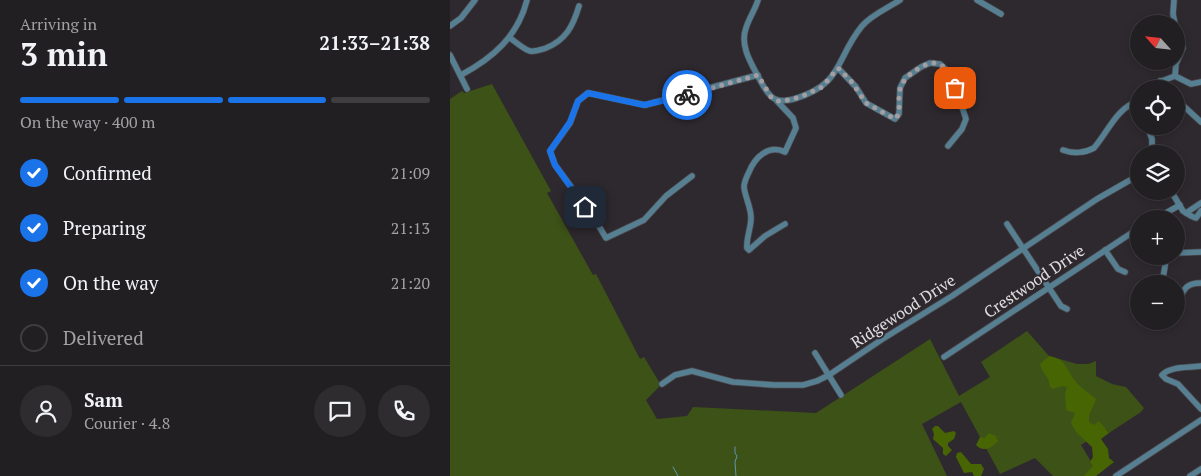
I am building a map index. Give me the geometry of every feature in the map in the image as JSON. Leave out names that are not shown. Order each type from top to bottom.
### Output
[{"type":"street","points":[[450,26],[461,18],[475,0]]},
{"type":"street","points":[[461,75],[491,57],[510,38],[519,22],[527,0]]},
{"type":"street","points":[[758,0],[743,37],[744,46],[771,97],[793,118],[796,128],[785,152],[779,149],[768,150],[752,166],[745,182],[744,186],[751,214],[747,248],[752,248],[765,236],[784,224]]},
{"type":"street","points":[[777,101],[800,97],[822,87],[838,68],[862,27],[900,0]]},
{"type":"street","points":[[977,0],[1001,14]]},
{"type":"street","points":[[1173,15],[1174,0]]},
{"type":"street","points":[[510,38],[528,51],[536,51],[552,45],[562,40],[570,31],[579,6]]},
{"type":"street","points":[[450,55],[467,90]]},
{"type":"street","points":[[838,68],[851,81],[866,103],[895,119],[899,114],[900,88],[905,78],[921,66],[930,63],[940,64],[951,74],[966,119],[962,128],[948,146]]},
{"type":"street","points":[[1175,76],[1176,70]]},
{"type":"street","points":[[692,176],[666,196],[644,220],[606,238],[594,218],[555,165],[550,151],[570,122],[578,101],[588,93],[644,105],[758,75]]},
{"type":"street","points":[[1163,80],[1175,76],[1191,84],[1201,82]]},
{"type":"street","points":[[1063,150],[1082,152],[1094,148],[1120,112],[1130,104]]},
{"type":"street","points":[[1185,107],[1201,122]]},
{"type":"street","name":"Ridgewood Drive","points":[[662,384],[675,375],[692,371],[733,382],[774,385],[803,385],[829,375],[1023,250],[1097,199],[1130,180]]},
{"type":"street","points":[[1177,200],[1186,213],[1194,217],[1199,214]]},
{"type":"street","points":[[1186,213],[1201,203]]},
{"type":"street","points":[[1171,210],[1180,205]]},
{"type":"street","points":[[1007,224],[1061,306],[1067,309]]},
{"type":"street","name":"Crestwood Drive","points":[[944,357],[1130,234]]},
{"type":"street","points":[[1105,250],[1118,268],[1125,272]]},
{"type":"street","points":[[1185,253],[1201,252]]},
{"type":"street","points":[[1185,288],[1193,283],[1201,283]]},
{"type":"street","points":[[815,353],[842,395]]},
{"type":"street","points":[[1201,366],[1164,372],[1162,375],[1182,388],[1201,409]]},
{"type":"street","points":[[1116,476],[1201,420]]},
{"type":"street","points":[[1190,476],[1201,469]]},
{"type":"green space","points":[[492,84],[551,191],[547,193],[593,275],[596,274],[640,359],[644,357],[661,385],[646,400],[657,419],[687,416],[693,407],[816,413],[930,339],[959,396],[990,377],[981,362],[1027,331],[1049,356],[1077,364],[1088,364],[1096,361],[1096,376],[1112,384],[1126,387],[1144,408],[1141,412],[1109,433],[1106,429],[1081,445],[1095,468],[1086,476],[1053,476],[1035,458],[1000,474],[961,402],[922,424],[947,476],[450,476],[450,99],[462,91],[464,93]]},
{"type":"green space","points":[[1049,356],[1060,360],[1077,383],[1096,399],[1089,416],[1089,422],[1094,425],[1099,421],[1109,433],[1101,439],[1108,449],[1109,458],[1114,462],[1096,476],[1084,476],[1093,466],[1090,462],[1093,457],[1092,447],[1076,432],[1071,423],[1075,413],[1066,410],[1065,394],[1067,387],[1062,386],[1053,389],[1050,387],[1041,367],[1040,364]]},
{"type":"green space","points":[[938,426],[945,433],[954,431],[956,433],[954,439],[948,443],[952,450],[946,456],[943,454],[943,448],[933,439],[932,429]]},
{"type":"green space","points":[[989,433],[996,436],[998,441],[993,446],[982,449],[976,445],[980,437],[984,438]]},
{"type":"green space","points":[[961,452],[971,464],[981,464],[984,469],[981,476],[974,476],[972,472],[964,473],[956,457],[957,453]]},
{"type":"waterway","points":[[735,447],[737,456],[735,462],[736,476]]},
{"type":"waterway","points":[[673,467],[678,476]]},
{"type":"way so far","points":[[687,95],[758,75],[771,97],[777,101],[788,100],[811,93],[822,87],[831,79],[838,68],[856,87],[866,103],[895,119],[899,114],[898,96],[901,83],[921,66],[930,63],[940,64],[951,74],[955,88]]},
{"type":"route","points":[[585,207],[555,165],[550,151],[570,122],[578,101],[588,93],[644,105],[687,95]]}]
